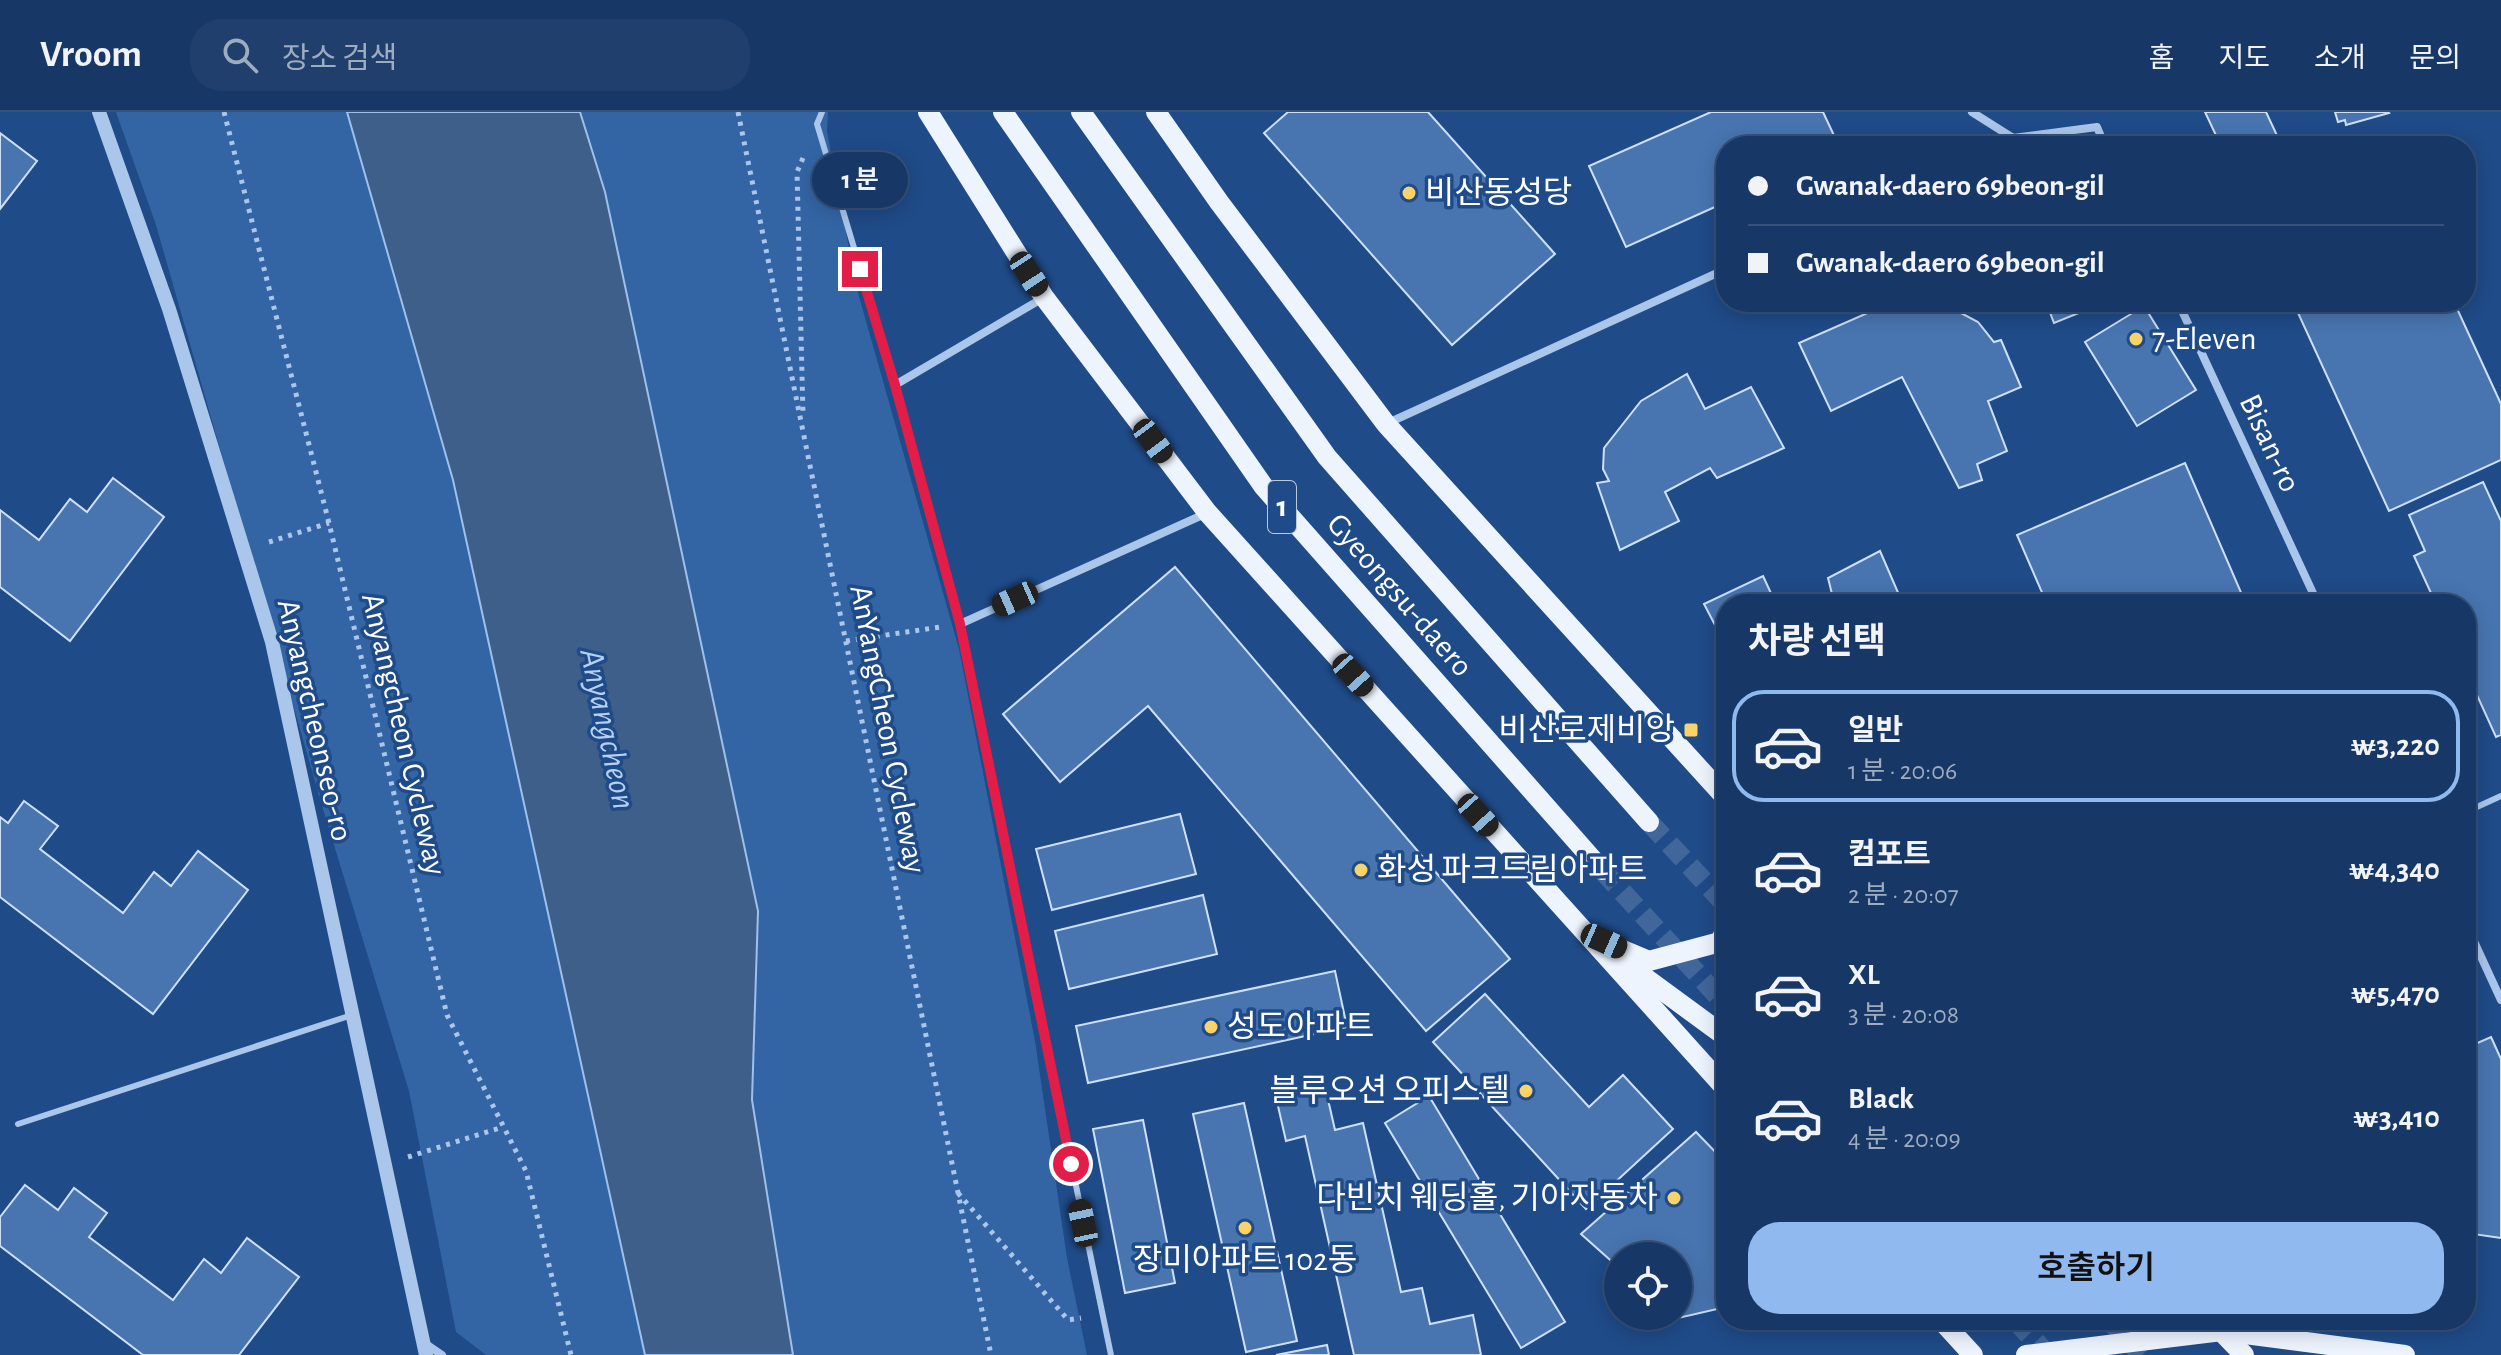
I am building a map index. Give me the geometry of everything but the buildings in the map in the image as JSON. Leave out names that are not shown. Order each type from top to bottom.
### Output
[{"type":"main road","points":[[928,112],[1044,297],[1207,512],[1716,1078]]},
{"type":"main road","name":"Gyeongsu-daero","points":[[1003,112],[1264,487],[1602,870]]},
{"type":"main road","name":"Gyeongsu-daero","points":[[1081,112],[1327,457],[1649,822]]},
{"type":"main road","points":[[1156,112],[1219,202],[1386,424],[1716,787]]},
{"type":"main road","points":[[1582,931],[1649,961],[1716,943]]},
{"type":"main road","points":[[1582,931],[1716,1030]]},
{"type":"main road","points":[[1950,1330],[1973,1355]]},
{"type":"main road","points":[[2026,1355],[2190,1330]]},
{"type":"main road","points":[[2220,1330],[2244,1355]]},
{"type":"main road","points":[[2242,1330],[2405,1355]]},
{"type":"street","name":"Anyangcheonseo-ro","points":[[99,112],[169,309],[272,642],[424,1349]]},
{"type":"street","points":[[1972,112],[2010,136]]},
{"type":"street","points":[[2028,136],[2097,127],[2101,136]]},
{"type":"street","points":[[1386,424],[1716,274]]},
{"type":"street","points":[[895,385],[1044,297]]},
{"type":"street","name":"Bisan-ro","points":[[2183,312],[2313,594]]},
{"type":"street","points":[[960,624],[1207,512]]},
{"type":"street","points":[[2476,946],[2501,1000]]},
{"type":"street","points":[[424,1349],[442,1355]]},
{"type":"lane","points":[[822,112],[817,124],[895,385],[960,624],[1111,1355]]},
{"type":"lane","points":[[2476,807],[2501,796]]},
{"type":"lane","points":[[18,1124],[352,1015]]},
{"type":"path","name":"Anyangcheon Cycleway","points":[[224,112],[329,523],[447,1015],[526,1171],[571,1355]]},
{"type":"path","name":"AnYangCheon Cycleway","points":[[738,112],[991,1355]]},
{"type":"path","points":[[803,433],[797,172],[817,124]]},
{"type":"path","points":[[243,550],[329,523]]},
{"type":"path","points":[[846,641],[960,624]]},
{"type":"path","points":[[384,1165],[503,1127]]},
{"type":"path","points":[[956,1191],[1068,1320],[1102,1313]]},
{"type":"shaded area","points":[[116,112],[347,112],[453,480],[645,1355],[486,1355],[456,1332],[409,1091],[320,799],[156,225]]},
{"type":"shaded area","points":[[580,112],[828,112],[827,131],[856,286],[959,649],[1035,1041],[1067,1258],[1087,1355],[793,1355],[752,1100],[758,911],[605,192]]},
{"type":"water","name":"Anyangcheon","points":[[347,112],[580,112],[605,192],[758,911],[752,1100],[793,1355],[645,1355],[453,480]]},
{"type":"tunnel","points":[[1649,822],[1716,894]]},
{"type":"tunnel","points":[[1602,870],[1716,994]]},
{"type":"tunnel","points":[[2024,1330],[2048,1355]]},
{"type":"tunnel","points":[[2118,1330],[2142,1355]]},
{"type":"place","name":"비산동성당","points":[[1409,193]]},
{"type":"place","name":"7-Eleven","points":[[2136,339]]},
{"type":"place","name":"비산로제비앙","points":[[1691,730]]},
{"type":"place","name":"화성 파크드림아파트","points":[[1361,870]]},
{"type":"place","name":"성도아파트","points":[[1211,1027]]},
{"type":"place","name":"블루오션 오피스텔","points":[[1526,1091]]},
{"type":"place","name":"다빈치 웨딩홀, 기아자동차","points":[[1674,1198]]},
{"type":"place","name":"장미아파트 102동","points":[[1245,1228]]},
{"type":"route","points":[[860,269],[960,624],[1071,1164]]}]
